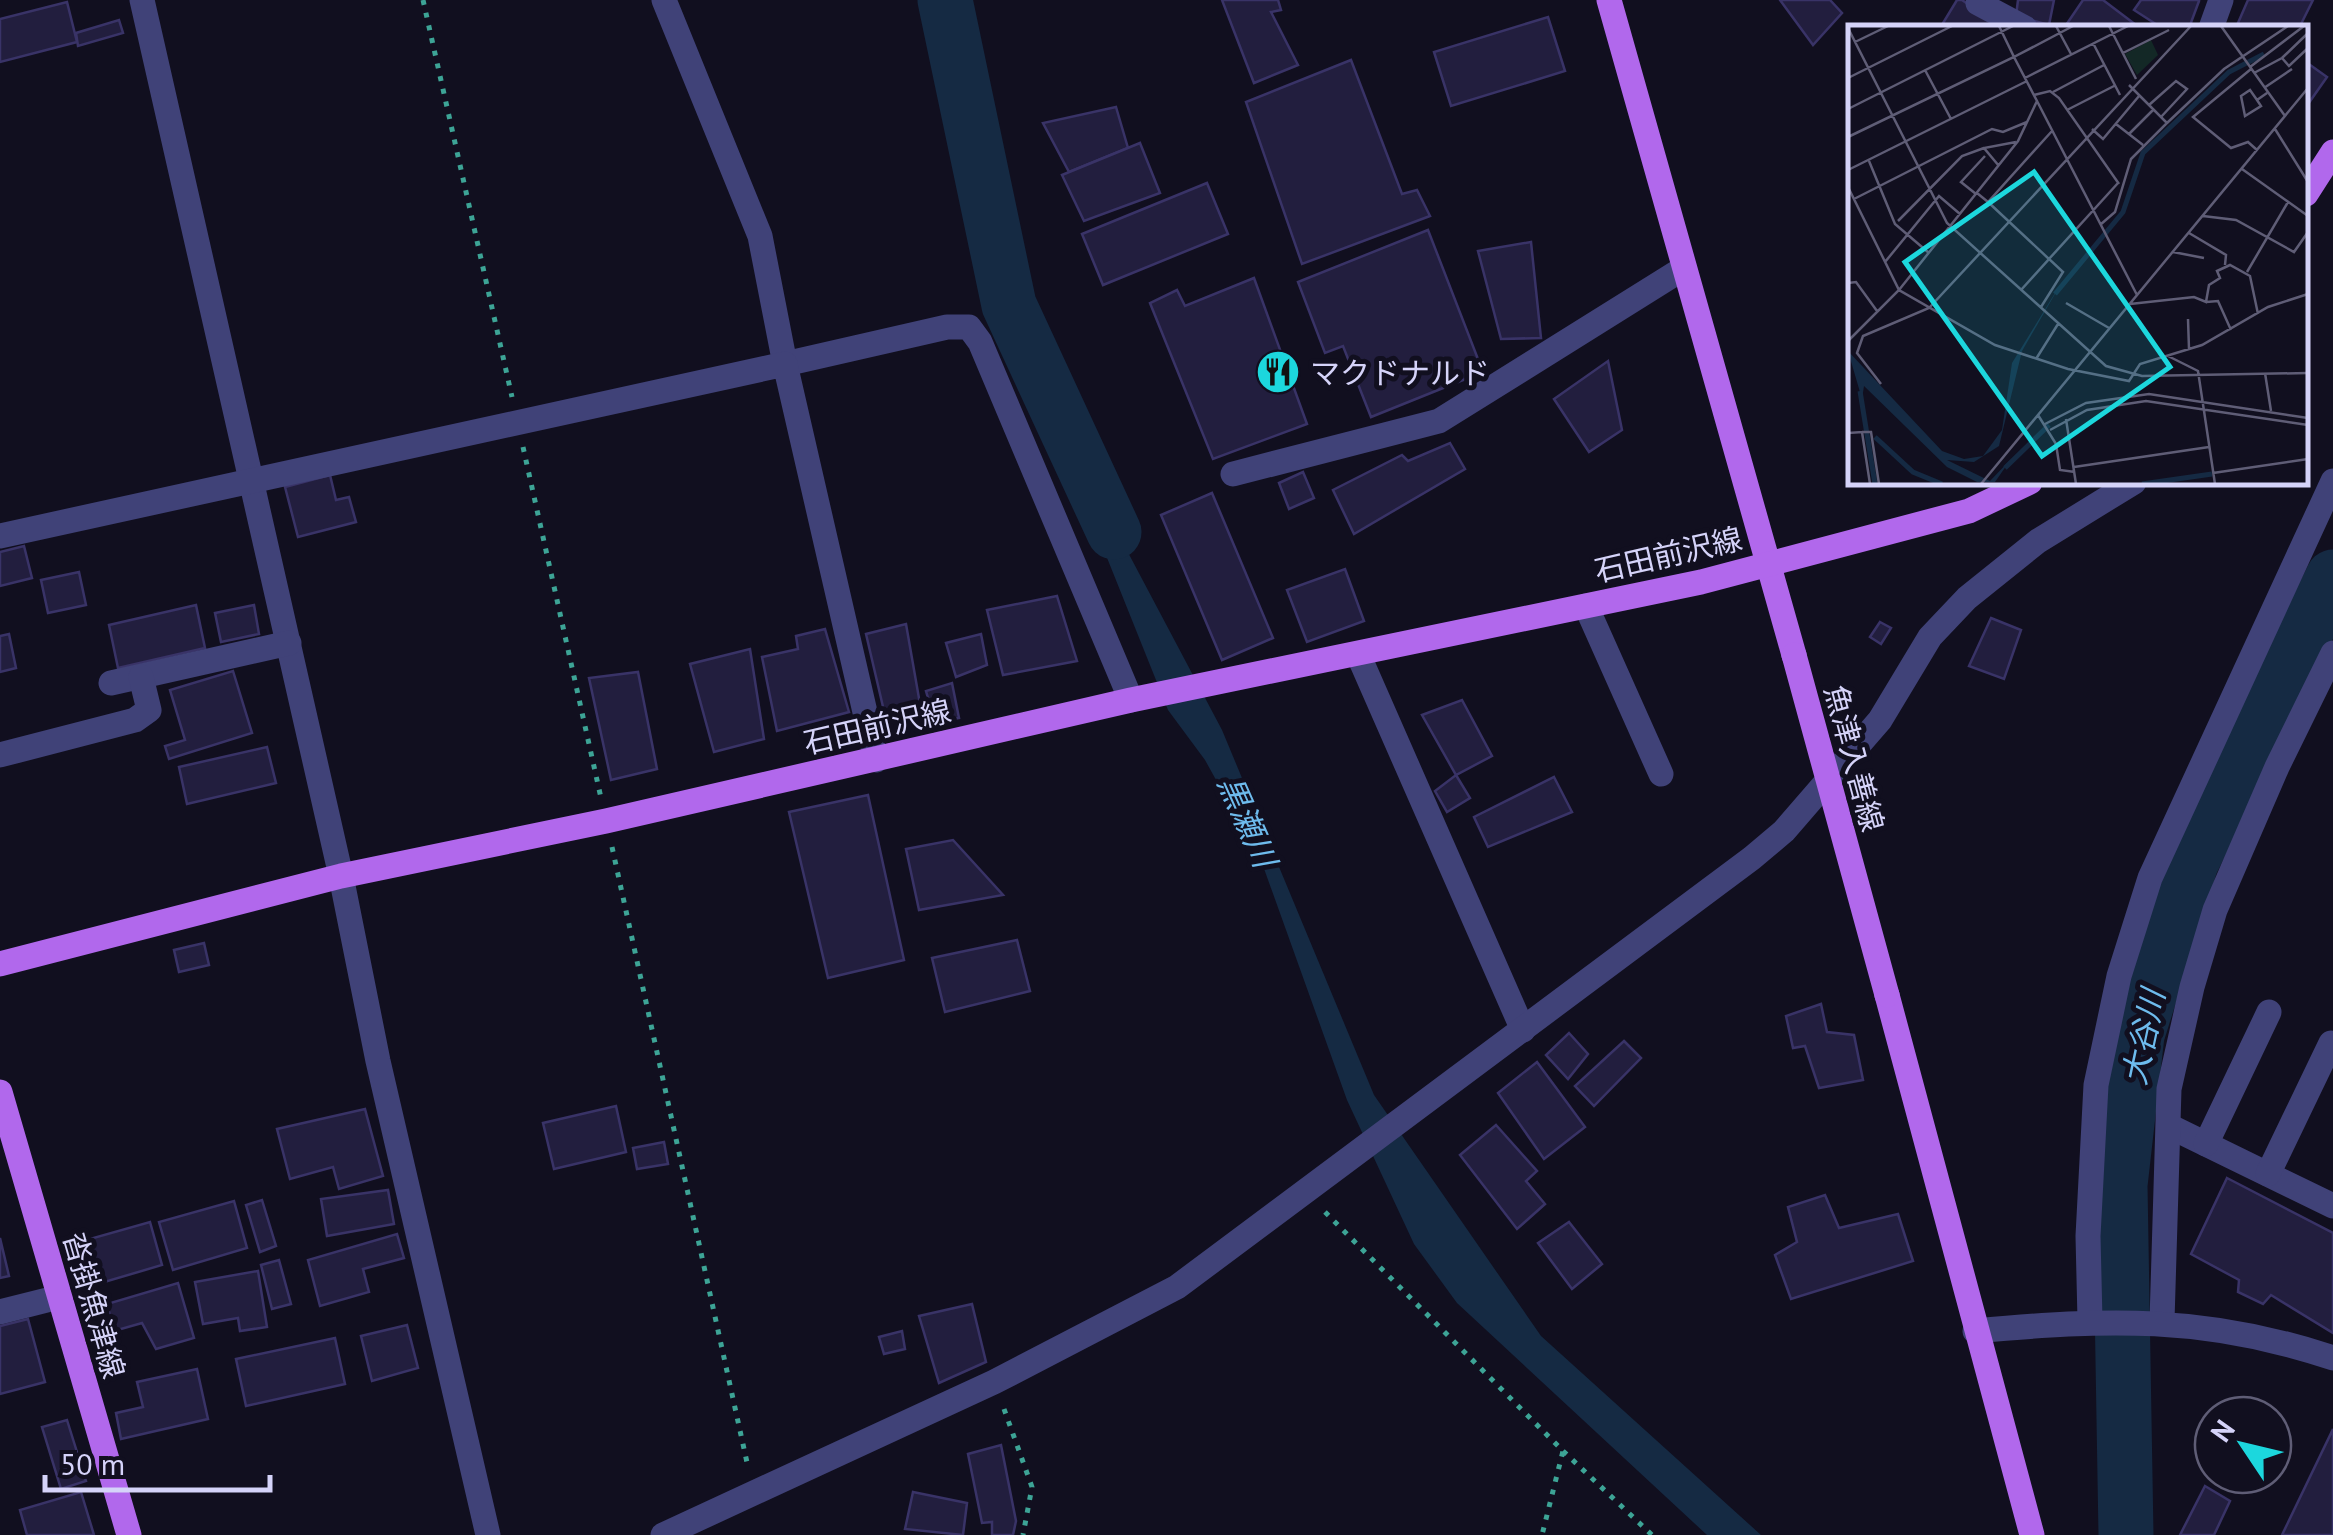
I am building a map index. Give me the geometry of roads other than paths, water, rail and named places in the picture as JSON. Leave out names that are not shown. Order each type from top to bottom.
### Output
[{"type":"main road","name":"魚津入善線","points":[[1609,0],[1771,564],[2032,1535]]},
{"type":"main road","points":[[2308,191],[2333,152]]},
{"type":"main road","name":"石田前沢線","points":[[0,964],[341,876],[606,821],[1131,700],[1771,564],[1969,511],[2024,485]]},
{"type":"main road","name":"沓掛魚津線","points":[[0,1092],[129,1535]]},
{"type":"street","points":[[142,0],[341,876],[382,1081],[488,1535]]},
{"type":"street","points":[[664,0],[760,236],[784,364],[876,760]]},
{"type":"street","points":[[2212,25],[2221,0]]},
{"type":"street","points":[[1978,3],[2020,25]]},
{"type":"street","points":[[1233,474],[1439,421],[1684,268]]},
{"type":"street","points":[[0,536],[947,327],[969,327],[980,342],[1131,700]]},
{"type":"street","points":[[2090,1320],[2088,1236],[2096,1086],[2119,976],[2150,878],[2333,482]]},
{"type":"street","points":[[663,1535],[994,1382],[1177,1286],[1342,1166],[1784,830],[1880,720],[1930,638],[1967,598],[2038,541],[2129,485]]},
{"type":"street","points":[[1586,606],[1661,774]]},
{"type":"street","points":[[111,684],[289,643]]},
{"type":"street","points":[[2162,1321],[2168,1126],[2179,1041],[2215,910],[2333,653]]},
{"type":"street","points":[[1358,654],[1523,1030]]},
{"type":"street","points":[[0,755],[136,720],[148,710],[142,677]]},
{"type":"street","points":[[2206,1144],[2269,1012]]},
{"type":"street","points":[[2268,1174],[2332,1044]]},
{"type":"street","points":[[2168,1126],[2332,1203]]},
{"type":"street","points":[[0,1312],[59,1296]]},
{"type":"street","points":[[1975,1331],[2090,1320],[2162,1321],[2333,1358]]},
{"type":"water","points":[[1033,373],[1222,730],[1374,1095],[1541,1336],[1761,1535],[1707,1535],[1457,1303],[1414,1244],[1347,1100],[1262,863],[1205,760],[1168,710]]},
{"type":"waterway","name":"黒瀬川","points":[[945,0],[1009,305],[1114,532]]},
{"type":"waterway","name":"大谷川","points":[[2126,1535],[2120,1185],[2137,1035],[2191,863],[2333,577]]},
{"type":"place","name":"マクドナルド","points":[[1278,372]]}]
